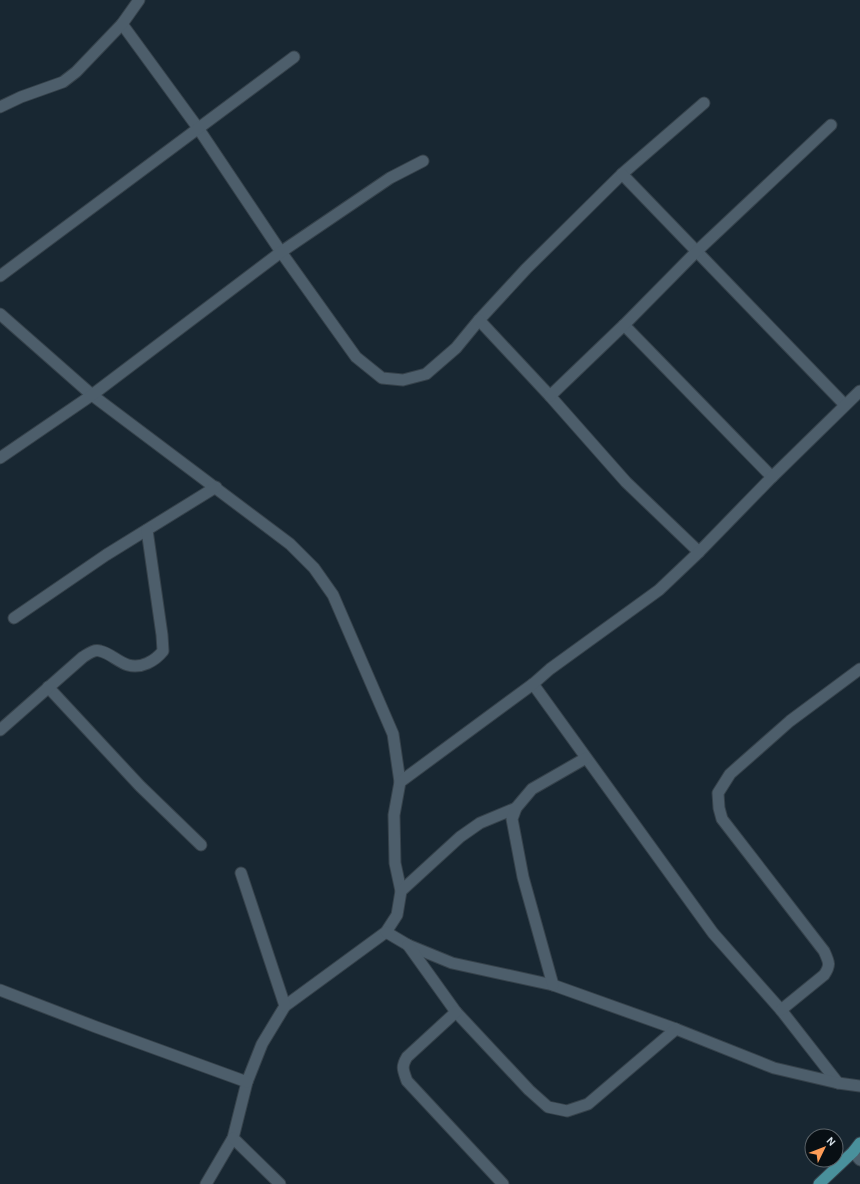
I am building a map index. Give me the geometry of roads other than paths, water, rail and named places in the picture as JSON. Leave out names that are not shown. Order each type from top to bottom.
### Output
[{"type":"main road","points":[[819,1184],[856,1156],[860,1143]]},
{"type":"street","points":[[0,107],[21,97],[63,82],[76,72],[122,24],[139,0]]},
{"type":"street","points":[[122,24],[198,128],[281,252],[356,357],[382,378],[403,380],[426,374],[456,348],[479,320],[526,269],[622,174],[704,103]]},
{"type":"street","points":[[0,276],[294,56]]},
{"type":"street","points":[[550,396],[697,252],[832,125]]},
{"type":"street","points":[[0,458],[92,395],[281,252],[390,178],[423,161]]},
{"type":"street","points":[[622,174],[845,405]]},
{"type":"street","points":[[0,314],[92,395],[290,544],[314,568],[333,596],[393,734],[400,782],[394,815],[395,863],[401,891],[397,915],[386,932],[285,1006],[262,1044],[247,1082],[233,1138],[206,1184]]},
{"type":"street","points":[[479,320],[550,396],[626,482],[699,552]]},
{"type":"street","points":[[624,325],[772,477]]},
{"type":"street","points":[[400,782],[533,684],[550,669],[659,590],[860,391]]},
{"type":"street","points":[[14,618],[106,555],[216,487]]},
{"type":"street","points":[[0,730],[83,657],[93,651],[100,650],[127,665],[136,666],[148,663],[158,657],[163,651],[162,635],[146,530]]},
{"type":"street","points":[[781,1010],[824,975],[828,969],[829,962],[824,951],[722,819],[719,808],[718,793],[730,774],[790,721],[860,669]]},
{"type":"street","points":[[533,684],[713,933],[781,1010],[838,1083]]},
{"type":"street","points":[[48,688],[140,786],[201,845]]},
{"type":"street","points":[[553,985],[523,877],[512,819],[516,808],[532,789],[586,758]]},
{"type":"street","points":[[401,891],[460,837],[480,823],[516,808]]},
{"type":"street","points":[[241,873],[285,1006]]},
{"type":"street","points":[[386,932],[408,945],[452,964],[553,985],[676,1029],[774,1068],[838,1083],[860,1086]]},
{"type":"street","points":[[408,945],[456,1012],[529,1090],[548,1107],[567,1111],[588,1104],[676,1029]]},
{"type":"street","points":[[0,990],[247,1082]]},
{"type":"street","points":[[456,1012],[406,1057],[402,1064],[404,1073],[407,1081],[503,1184]]},
{"type":"street","points":[[233,1138],[280,1184]]}]
